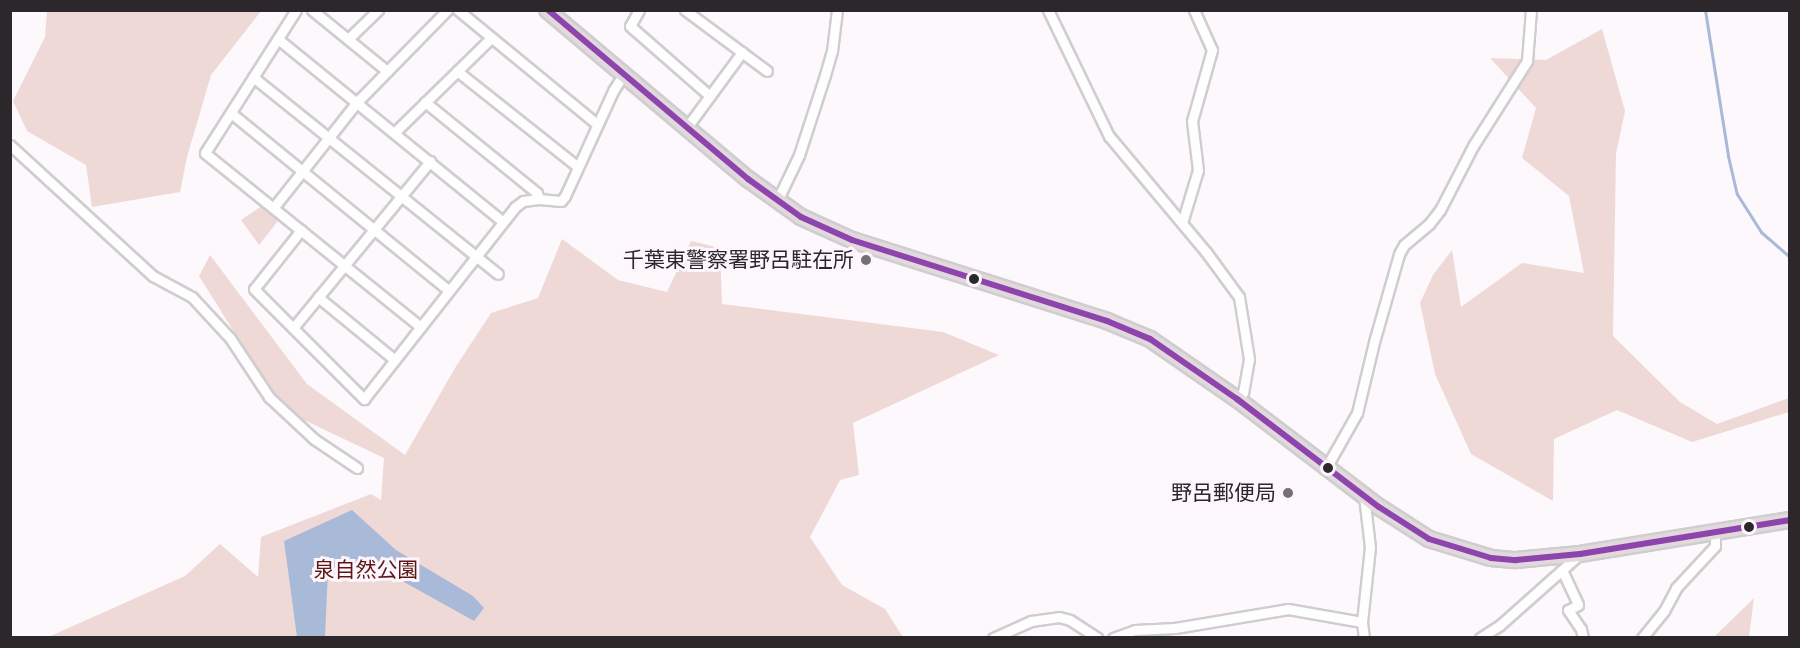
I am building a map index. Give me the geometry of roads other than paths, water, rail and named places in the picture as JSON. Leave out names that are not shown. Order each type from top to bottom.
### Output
[{"type":"highway","points":[[547,10],[777,201],[801,217],[852,240],[1130,329],[1173,352],[1364,496],[1429,539],[1491,558],[1516,560],[1580,554],[1790,520]]},
{"type":"street","points":[[296,10],[205,153],[421,327]]},
{"type":"street","points":[[312,10],[387,71]]},
{"type":"street","points":[[348,39],[378,10]]},
{"type":"street","points":[[274,207],[357,102],[447,10]]},
{"type":"street","points":[[458,10],[597,124]]},
{"type":"street","points":[[639,10],[630,26],[710,96]]},
{"type":"street","points":[[685,10],[767,71]]},
{"type":"street","points":[[777,201],[799,155],[825,75],[832,51],[837,10]]},
{"type":"street","points":[[1048,10],[1109,136],[1227,280],[1243,307],[1249,359],[1243,392],[1237,399]]},
{"type":"street","points":[[1182,223],[1197,170],[1192,121],[1212,50],[1194,10]]},
{"type":"street","points":[[1327,466],[1358,413],[1374,342],[1399,254],[1404,245],[1429,224],[1440,210],[1473,146],[1527,61],[1531,10]]},
{"type":"street","points":[[395,132],[491,38]]},
{"type":"street","points":[[278,39],[502,221]]},
{"type":"street","points":[[687,127],[742,52]]},
{"type":"street","points":[[457,71],[578,167]]},
{"type":"street","points":[[301,230],[254,289],[364,399],[502,221],[524,201],[539,199],[561,201],[623,75]]},
{"type":"street","points":[[253,77],[498,274]]},
{"type":"street","points":[[425,102],[537,193],[539,199]]},
{"type":"street","points":[[231,112],[449,291]]},
{"type":"street","points":[[10,146],[153,276],[192,297],[230,338],[269,397],[314,439],[357,468]]},
{"type":"street","points":[[293,328],[430,161]]},
{"type":"street","points":[[318,297],[395,360]]},
{"type":"street","points":[[1364,496],[1370,547],[1362,622],[1364,638]]},
{"type":"street","points":[[1642,638],[1664,611],[1676,588],[1715,546],[1715,531]]},
{"type":"street","points":[[1480,638],[1500,625],[1580,554]]},
{"type":"street","points":[[1562,570],[1578,605],[1568,610],[1581,629],[1583,638]]},
{"type":"street","points":[[1113,638],[1135,630],[1175,628],[1288,609],[1362,622]]},
{"type":"street","points":[[993,638],[1031,621],[1059,617],[1070,620],[1098,638]]},
{"type":"water","points":[[352,510],[396,550],[473,596],[484,608],[474,621],[404,582],[368,569],[328,571],[325,637],[297,637],[284,541]]},
{"type":"waterway","points":[[1705,10],[1728,156],[1737,194],[1761,232],[1790,257]]},
{"type":"place","name":"千葉東警察署野呂駐在所","points":[[866,260]]},
{"type":"place","name":"野呂郵便局","points":[[1288,493]]},
{"type":"park label","name":"泉自然公園","points":[[366,570]]}]
